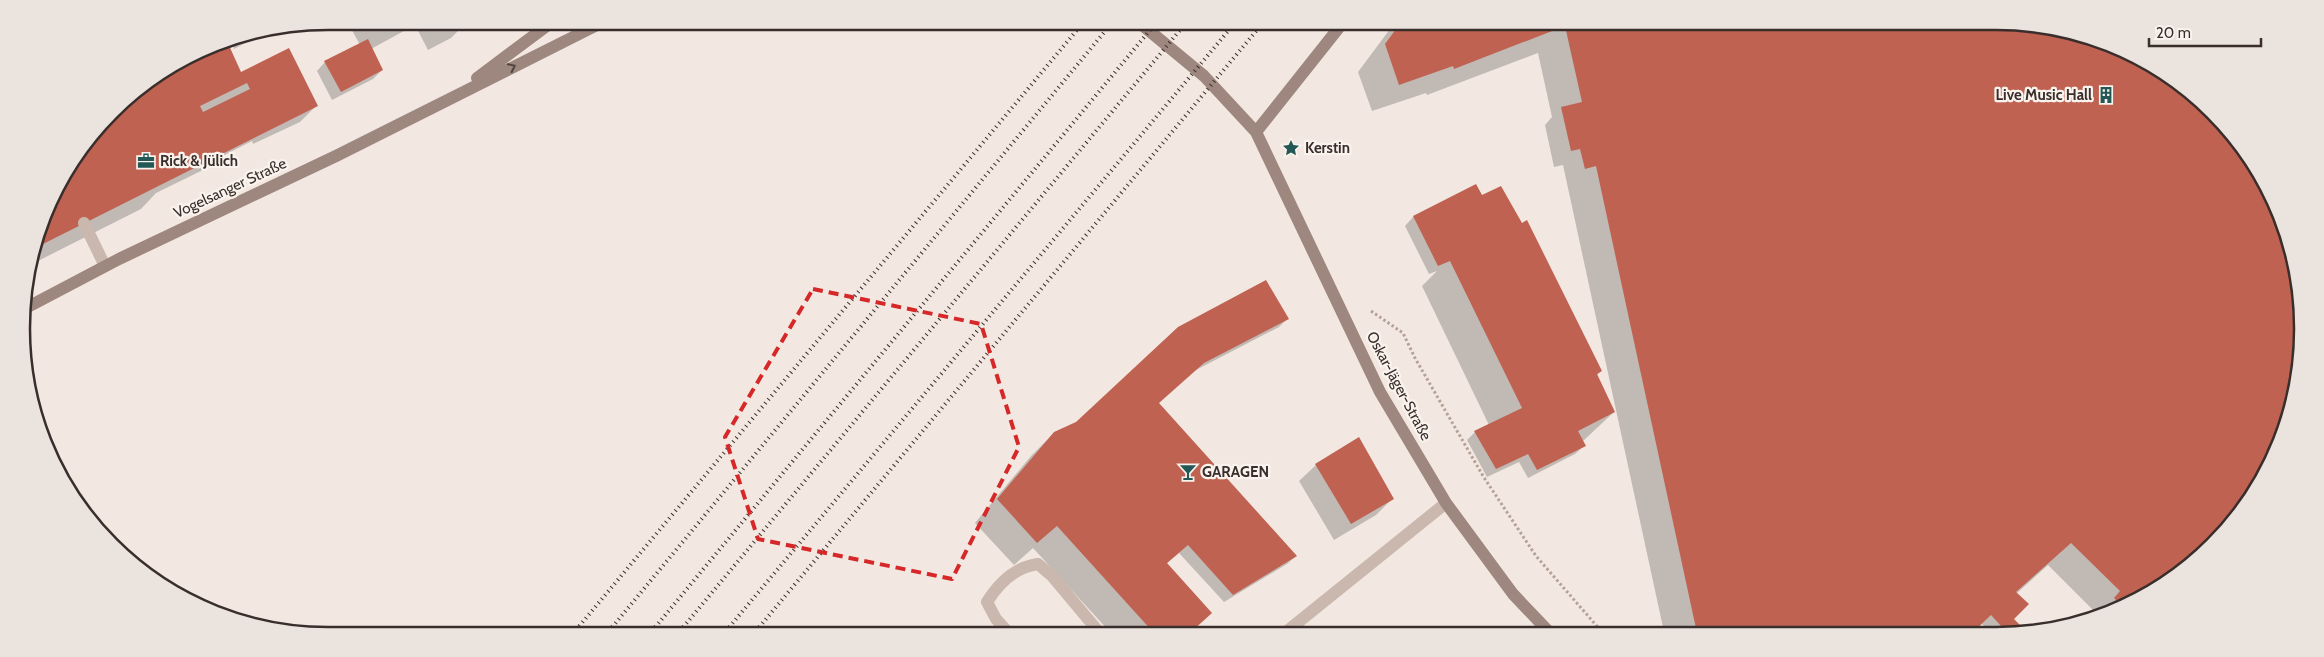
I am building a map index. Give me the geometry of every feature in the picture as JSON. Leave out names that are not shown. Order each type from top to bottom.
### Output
[{"type":"street","name":"Vogelsanger Straße","points":[[453,96],[541,30]]},
{"type":"street","name":"Vogelsanger Straße","points":[[31,305],[105,266],[328,160],[588,30]]},
{"type":"street","points":[[1149,30],[1204,76],[1256,132],[1337,30]]},
{"type":"street","name":"Oskar-Jäger-Straße","points":[[1256,132],[1380,392],[1446,503],[1513,594],[1544,627]]},
{"type":"lane","points":[[84,223],[105,266]]},
{"type":"lane","points":[[1292,627],[1446,503]]},
{"type":"lane","points":[[1003,627],[996,619],[987,602],[995,590],[1009,576],[1023,566],[1038,564],[1052,576],[1095,627]]},
{"type":"path","points":[[1370,310],[1403,333],[1415,358],[1483,476],[1525,540],[1536,556],[1598,627]]},
{"type":"highlighted area","points":[[813,289],[981,324],[1019,447],[952,579],[758,539],[725,437]]},
{"type":"building","points":[[1395,30],[1555,30],[1454,69],[1453,66],[1399,85],[1385,44]]},
{"type":"building","points":[[1566,30],[2015,31],[2073,40],[2110,53],[2145,70],[2177,92],[2207,117],[2232,147],[2244,163],[2263,196],[2284,251],[2293,309],[2294,328],[2291,367],[2284,406],[2278,424],[2254,478],[2232,510],[2207,540],[2161,577],[2117,601],[2114,598],[2120,591],[2071,543],[2016,592],[2029,604],[2014,619],[2020,625],[2002,627],[1991,615],[1978,627],[1696,627],[1596,166],[1585,169],[1580,149],[1571,151],[1561,107],[1582,102]]},
{"type":"building","points":[[368,39],[383,70],[341,92],[324,61]]},
{"type":"building","points":[[230,47],[241,72],[289,48],[318,106],[42,244],[53,214],[70,179],[104,132],[117,117],[147,92],[163,80],[196,61]],"holes":[[[247,83],[250,89],[203,112],[200,106]]]},
{"type":"building","points":[[1476,184],[1482,195],[1501,186],[1522,223],[1527,220],[1602,371],[1597,374],[1615,412],[1578,431],[1586,446],[1537,470],[1528,454],[1496,469],[1474,431],[1522,408],[1450,261],[1438,266],[1413,216]]},
{"type":"building","points":[[1266,280],[1289,319],[1204,363],[1159,403],[1297,556],[1233,595],[1188,545],[1167,563],[1212,613],[1197,627],[1148,627],[1057,526],[1037,543],[997,499],[1054,432],[1076,422],[1178,327]]},
{"type":"building","points":[[1359,437],[1394,499],[1351,524],[1315,464]]},
{"type":"railway","points":[[579,627],[1077,30]]},
{"type":"railway","points":[[612,627],[1106,30]]},
{"type":"railway","points":[[655,627],[1150,30]]},
{"type":"railway","points":[[683,627],[1180,30]]},
{"type":"railway","points":[[729,627],[1229,30]]},
{"type":"railway","points":[[759,627],[1257,30]]},
{"type":"place","name":"Live Music Hall","points":[[2106,95]]},
{"type":"place","name":"Kerstin","points":[[1291,148]]},
{"type":"place","name":"Rick & Jülich","points":[[146,161]]},
{"type":"place","name":"GARAGEN","points":[[1188,472]]}]
